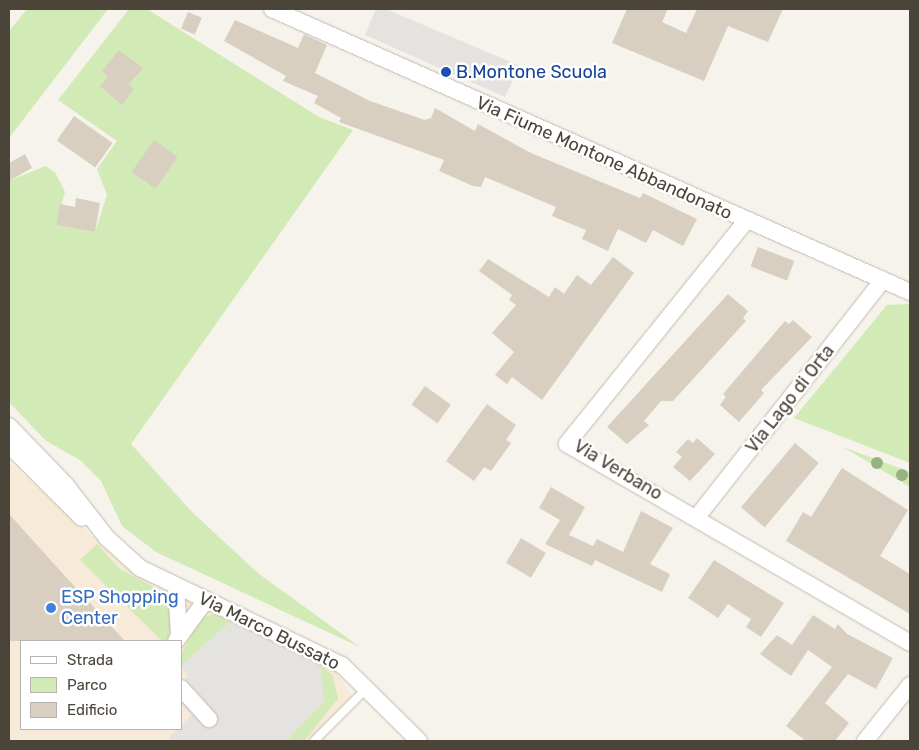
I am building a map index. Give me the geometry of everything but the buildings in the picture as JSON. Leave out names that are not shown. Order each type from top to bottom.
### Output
[{"type":"street","name":"Via Fiume Montone Abbandonato","points":[[272,9],[746,221],[910,292]]},
{"type":"street","name":"Via Verbano","points":[[746,221],[567,444],[697,517],[910,643]]},
{"type":"street","name":"Via Lago di Orta","points":[[697,517],[883,280]]},
{"type":"street","name":"Via Marco Bussato","points":[[9,426],[66,484],[107,538],[140,568],[324,654],[366,689],[419,741]]},
{"type":"street","points":[[9,445],[107,538]]},
{"type":"street","points":[[176,586],[177,638]]},
{"type":"street","points":[[177,638],[206,600]]},
{"type":"street","points":[[865,741],[910,685]]},
{"type":"street","points":[[182,689],[209,720]]},
{"type":"lane","points":[[314,741],[366,689]]},
{"type":"shaded area","points":[[376,9],[386,9],[520,66],[505,97],[365,35]]},
{"type":"shaded area","points":[[9,462],[126,566],[329,662],[352,696],[308,741],[9,741]]},
{"type":"shaded area","points":[[230,622],[320,664],[324,701],[286,741],[172,741],[169,737],[176,730],[182,730],[182,725],[192,715],[182,704],[182,682],[188,677],[182,665]]},
{"type":"green space","points":[[27,9],[108,9],[9,138],[9,31]]},
{"type":"green space","points":[[129,9],[147,9],[319,117],[353,130],[131,444],[192,512],[259,574],[360,647],[156,552],[122,526],[101,481],[80,460],[46,441],[9,402],[9,181],[45,166],[55,172],[65,192],[56,225],[95,232],[107,195],[97,169],[117,141],[58,100]]},
{"type":"green space","points":[[910,304],[910,463],[794,418],[887,305]]},
{"type":"green space","points":[[843,447],[910,472],[910,487]]},
{"type":"green space","points":[[97,544],[120,569],[172,597],[173,622],[167,640],[161,640],[80,560]]},
{"type":"green space","points":[[215,614],[230,622],[182,665],[182,653],[202,617]]},
{"type":"green space","points":[[320,664],[333,676],[338,699],[304,741],[286,741],[324,701]]},
{"type":"place","name":"B.Montone Scuola","points":[[446,72]]},
{"type":"place","name":"ESP Shopping Center","points":[[51,608]]}]
